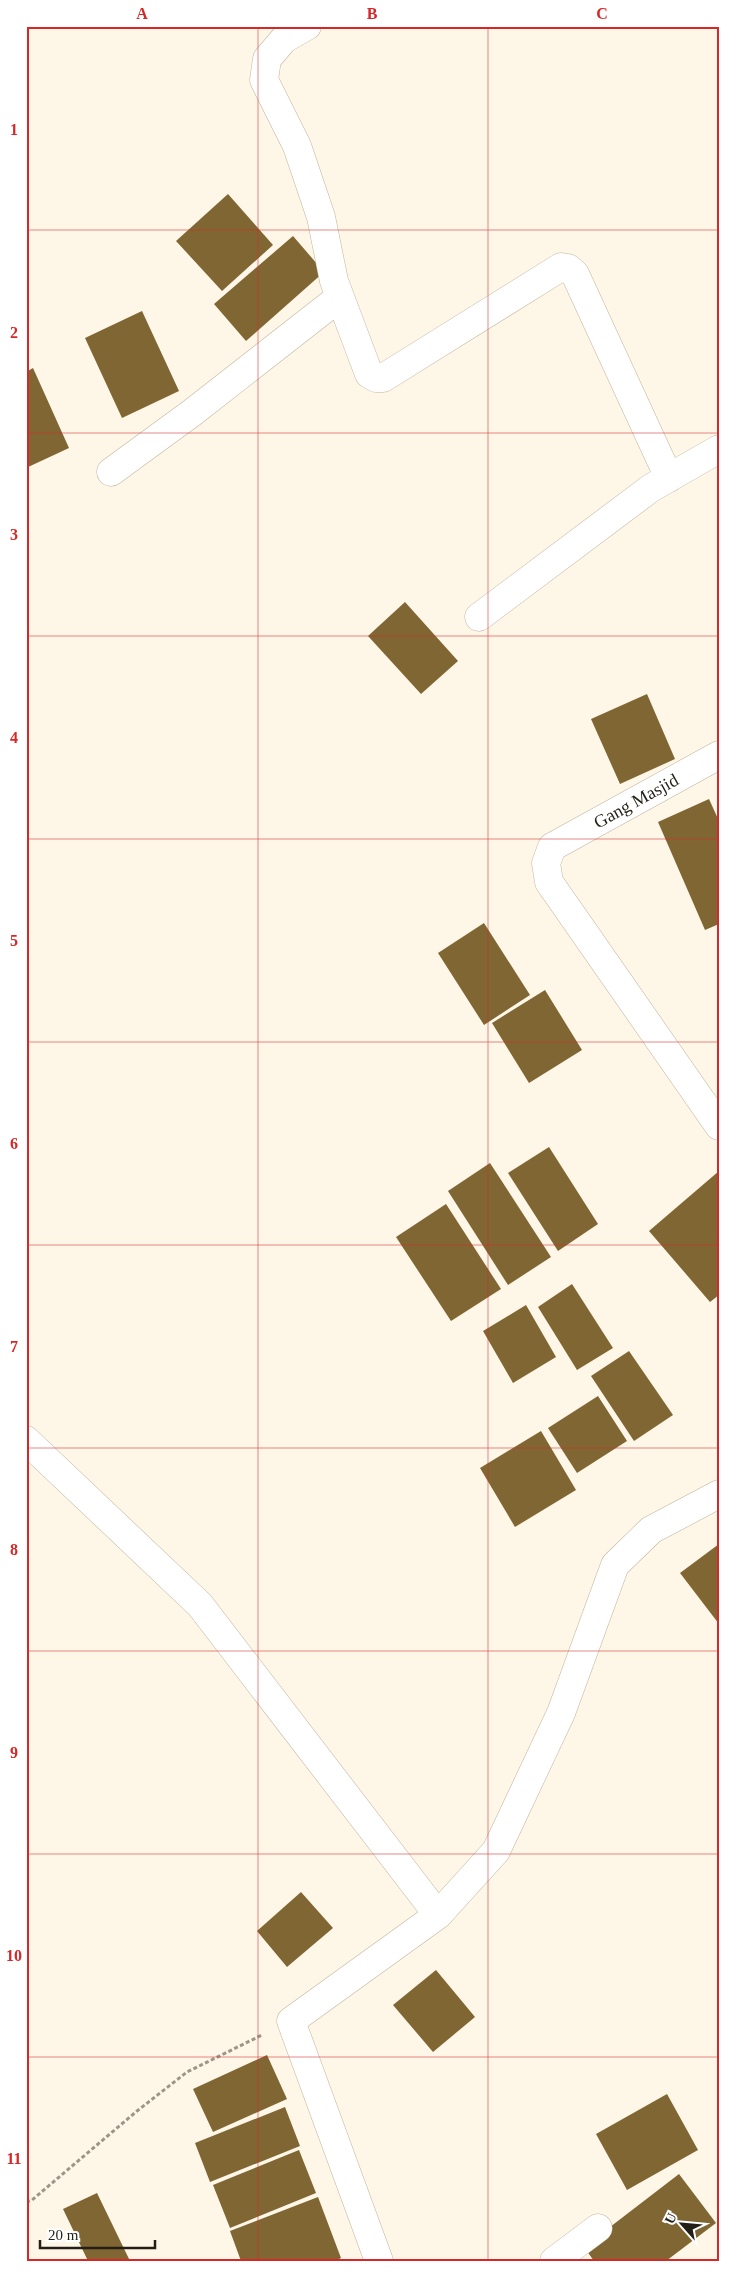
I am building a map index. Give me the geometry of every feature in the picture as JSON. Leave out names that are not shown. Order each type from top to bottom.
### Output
[{"type":"street","points":[[307,26],[284,39],[267,59],[264,80],[297,146],[321,217],[334,280],[370,374],[376,378],[383,378],[561,267],[568,268],[575,274],[669,478]]},
{"type":"street","points":[[110,472],[193,412],[340,297]]},
{"type":"street","points":[[479,617],[651,488],[719,449]]},
{"type":"street","name":"Gang Masjid","points":[[719,754],[552,847],[546,863],[550,882],[719,1126]]},
{"type":"street","points":[[26,1440],[200,1605],[438,1915]]},
{"type":"street","points":[[379,2261],[291,2021],[438,1915],[496,1852],[561,1713],[615,1565],[651,1530],[719,1494]]},
{"type":"street","points":[[554,2261],[598,2228]]},
{"type":"path","points":[[26,2202],[32,2200],[137,2111],[187,2072],[291,2021]]},
{"type":"building","points":[[228,194],[273,245],[222,291],[176,241]]},
{"type":"building","points":[[293,236],[324,272],[246,341],[214,304]]},
{"type":"building","points":[[142,311],[179,391],[122,418],[85,338]]},
{"type":"building","points":[[33,368],[69,448],[26,468],[26,372]]},
{"type":"building","points":[[405,602],[458,661],[421,694],[368,636]]},
{"type":"building","points":[[647,694],[675,759],[620,784],[591,719]]},
{"type":"building","points":[[709,799],[719,821],[719,924],[705,930],[658,822]]},
{"type":"building","points":[[484,923],[530,995],[484,1025],[438,953]]},
{"type":"building","points":[[545,990],[582,1050],[529,1083],[492,1023]]},
{"type":"building","points":[[549,1147],[598,1224],[558,1251],[508,1173]]},
{"type":"building","points":[[490,1163],[551,1257],[508,1285],[448,1191]]},
{"type":"building","points":[[719,1171],[719,1295],[710,1302],[649,1231]]},
{"type":"building","points":[[446,1204],[501,1289],[451,1321],[396,1237]]},
{"type":"building","points":[[572,1284],[613,1348],[577,1370],[538,1307]]},
{"type":"building","points":[[526,1305],[556,1357],[513,1383],[483,1331]]},
{"type":"building","points":[[629,1351],[673,1415],[634,1441],[591,1376]]},
{"type":"building","points":[[598,1396],[627,1441],[577,1473],[548,1428]]},
{"type":"building","points":[[541,1431],[576,1490],[515,1527],[480,1468]]},
{"type":"building","points":[[719,1544],[719,1624],[680,1573]]},
{"type":"building","points":[[301,1892],[333,1928],[287,1967],[257,1931]]},
{"type":"building","points":[[436,1970],[475,2017],[433,2052],[393,2005]]},
{"type":"building","points":[[267,2055],[287,2099],[213,2132],[193,2089]]},
{"type":"building","points":[[667,2094],[698,2150],[627,2190],[596,2134]]},
{"type":"building","points":[[285,2107],[300,2146],[210,2182],[195,2143]]},
{"type":"building","points":[[299,2150],[316,2193],[230,2228],[213,2185]]},
{"type":"building","points":[[679,2174],[716,2223],[666,2261],[594,2261],[584,2247]]},
{"type":"building","points":[[97,2193],[130,2261],[88,2261],[63,2209]]},
{"type":"building","points":[[318,2197],[341,2258],[335,2261],[241,2261],[230,2231]]}]
